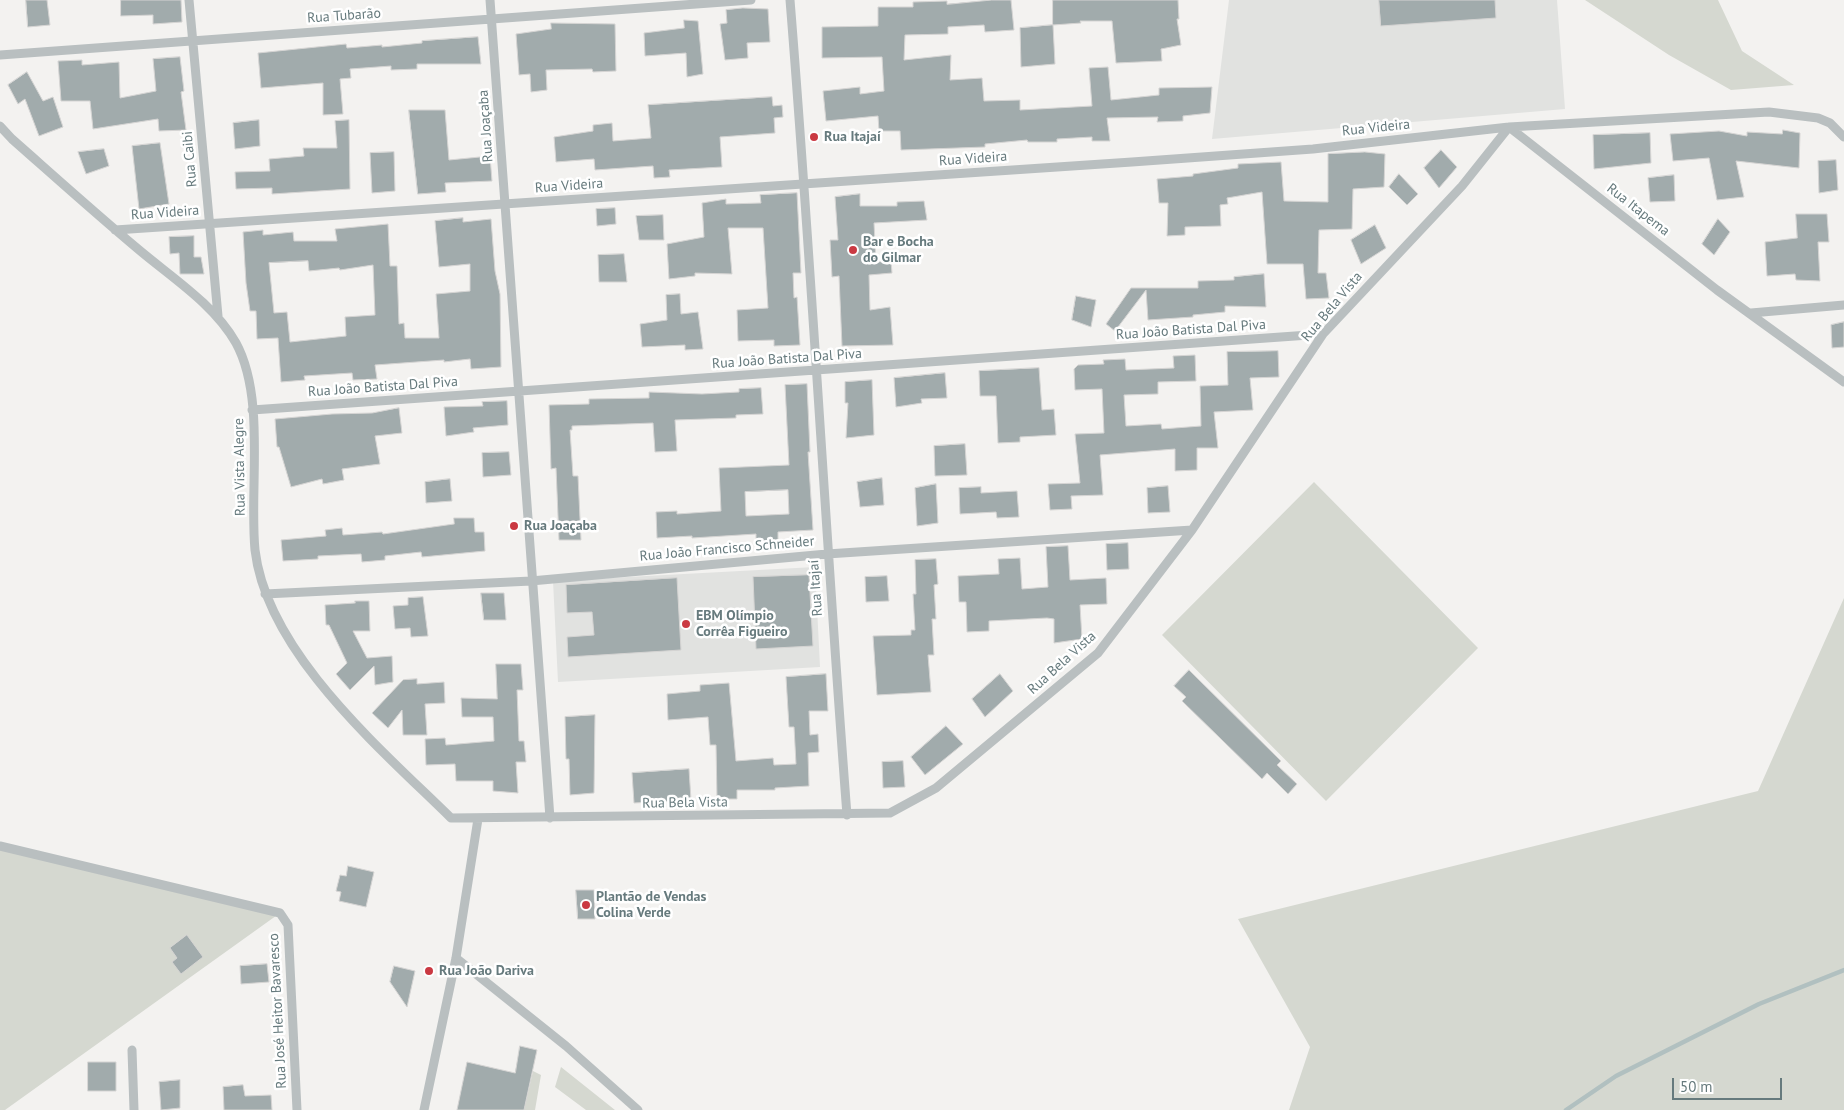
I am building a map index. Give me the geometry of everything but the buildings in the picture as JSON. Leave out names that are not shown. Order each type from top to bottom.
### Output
[{"type":"street","name":"Rua Caibi","points":[[189,0],[218,316]]},
{"type":"street","name":"Rua Joaçaba","points":[[490,0],[529,525],[531,581],[537,627],[550,818]]},
{"type":"street","name":"Rua Tubarão","points":[[0,55],[751,0]]},
{"type":"street","name":"Rua Itajaí","points":[[790,0],[805,185],[827,554],[847,815]]},
{"type":"street","name":"Rua Videira","points":[[116,230],[805,185],[1313,149],[1509,127],[1769,112],[1818,118],[1830,123],[1844,137]]},
{"type":"street","name":"Rua Vista Alegre","points":[[0,126],[12,139],[116,230],[218,316],[236,343],[249,376],[252,410],[255,550],[265,594],[278,622],[333,702],[451,818],[478,819]]},
{"type":"street","name":"Rua Itapema","points":[[1509,127],[1717,290],[1844,382]]},
{"type":"street","name":"Rua Bela Vista","points":[[478,819],[890,814],[936,788],[1098,653],[1192,530],[1323,334],[1462,186],[1509,127]]},
{"type":"street","points":[[1751,313],[1844,305]]},
{"type":"street","name":"Rua João Batista Dal Piva","points":[[252,410],[1323,334]]},
{"type":"street","name":"Rua João Francisco Schneider","points":[[265,594],[531,581],[827,554],[1192,530]]},
{"type":"street","points":[[424,1110],[456,958],[478,819]]},
{"type":"street","name":"Rua José Heitor Bavaresco","points":[[0,846],[280,913],[288,925],[297,1110]]},
{"type":"street","points":[[456,958],[566,1046],[638,1110]]},
{"type":"street","points":[[132,1050],[134,1110]]},
{"type":"shaded area","points":[[1229,0],[1557,0],[1565,109],[1212,139]]},
{"type":"shaded area","points":[[1585,0],[1718,0],[1742,51],[1794,85],[1731,90],[1669,55]]},
{"type":"shaded area","points":[[1314,482],[1478,648],[1326,801],[1162,635]]},
{"type":"shaded area","name":"EBM Olímpio Corrêa Figueiro","points":[[815,567],[820,667],[558,682],[553,581]]},
{"type":"shaded area","points":[[1844,598],[1844,1110],[1289,1110],[1310,1047],[1238,919],[1758,791]]},
{"type":"shaded area","points":[[0,846],[280,913],[5,1110],[0,1110]]},
{"type":"shaded area","points":[[561,1067],[615,1110],[586,1110],[555,1087]]},
{"type":"shaded area","points":[[533,1071],[541,1075],[535,1110],[524,1110]]},
{"type":"waterway","points":[[1566,1110],[1616,1076],[1759,1004],[1844,970]]},
{"type":"place","name":"Rua Itajaí","points":[[814,137]]},
{"type":"place","name":"Bar e Bocha do Gilmar","points":[[853,250]]},
{"type":"place","name":"Rua Joaçaba","points":[[514,526]]},
{"type":"place","name":"EBM Olímpio Corrêa Figueiro","points":[[686,624]]},
{"type":"place","name":"Plantão de Vendas Colina Verde","points":[[586,905]]},
{"type":"place","name":"Rua João Dariva","points":[[429,971]]}]
